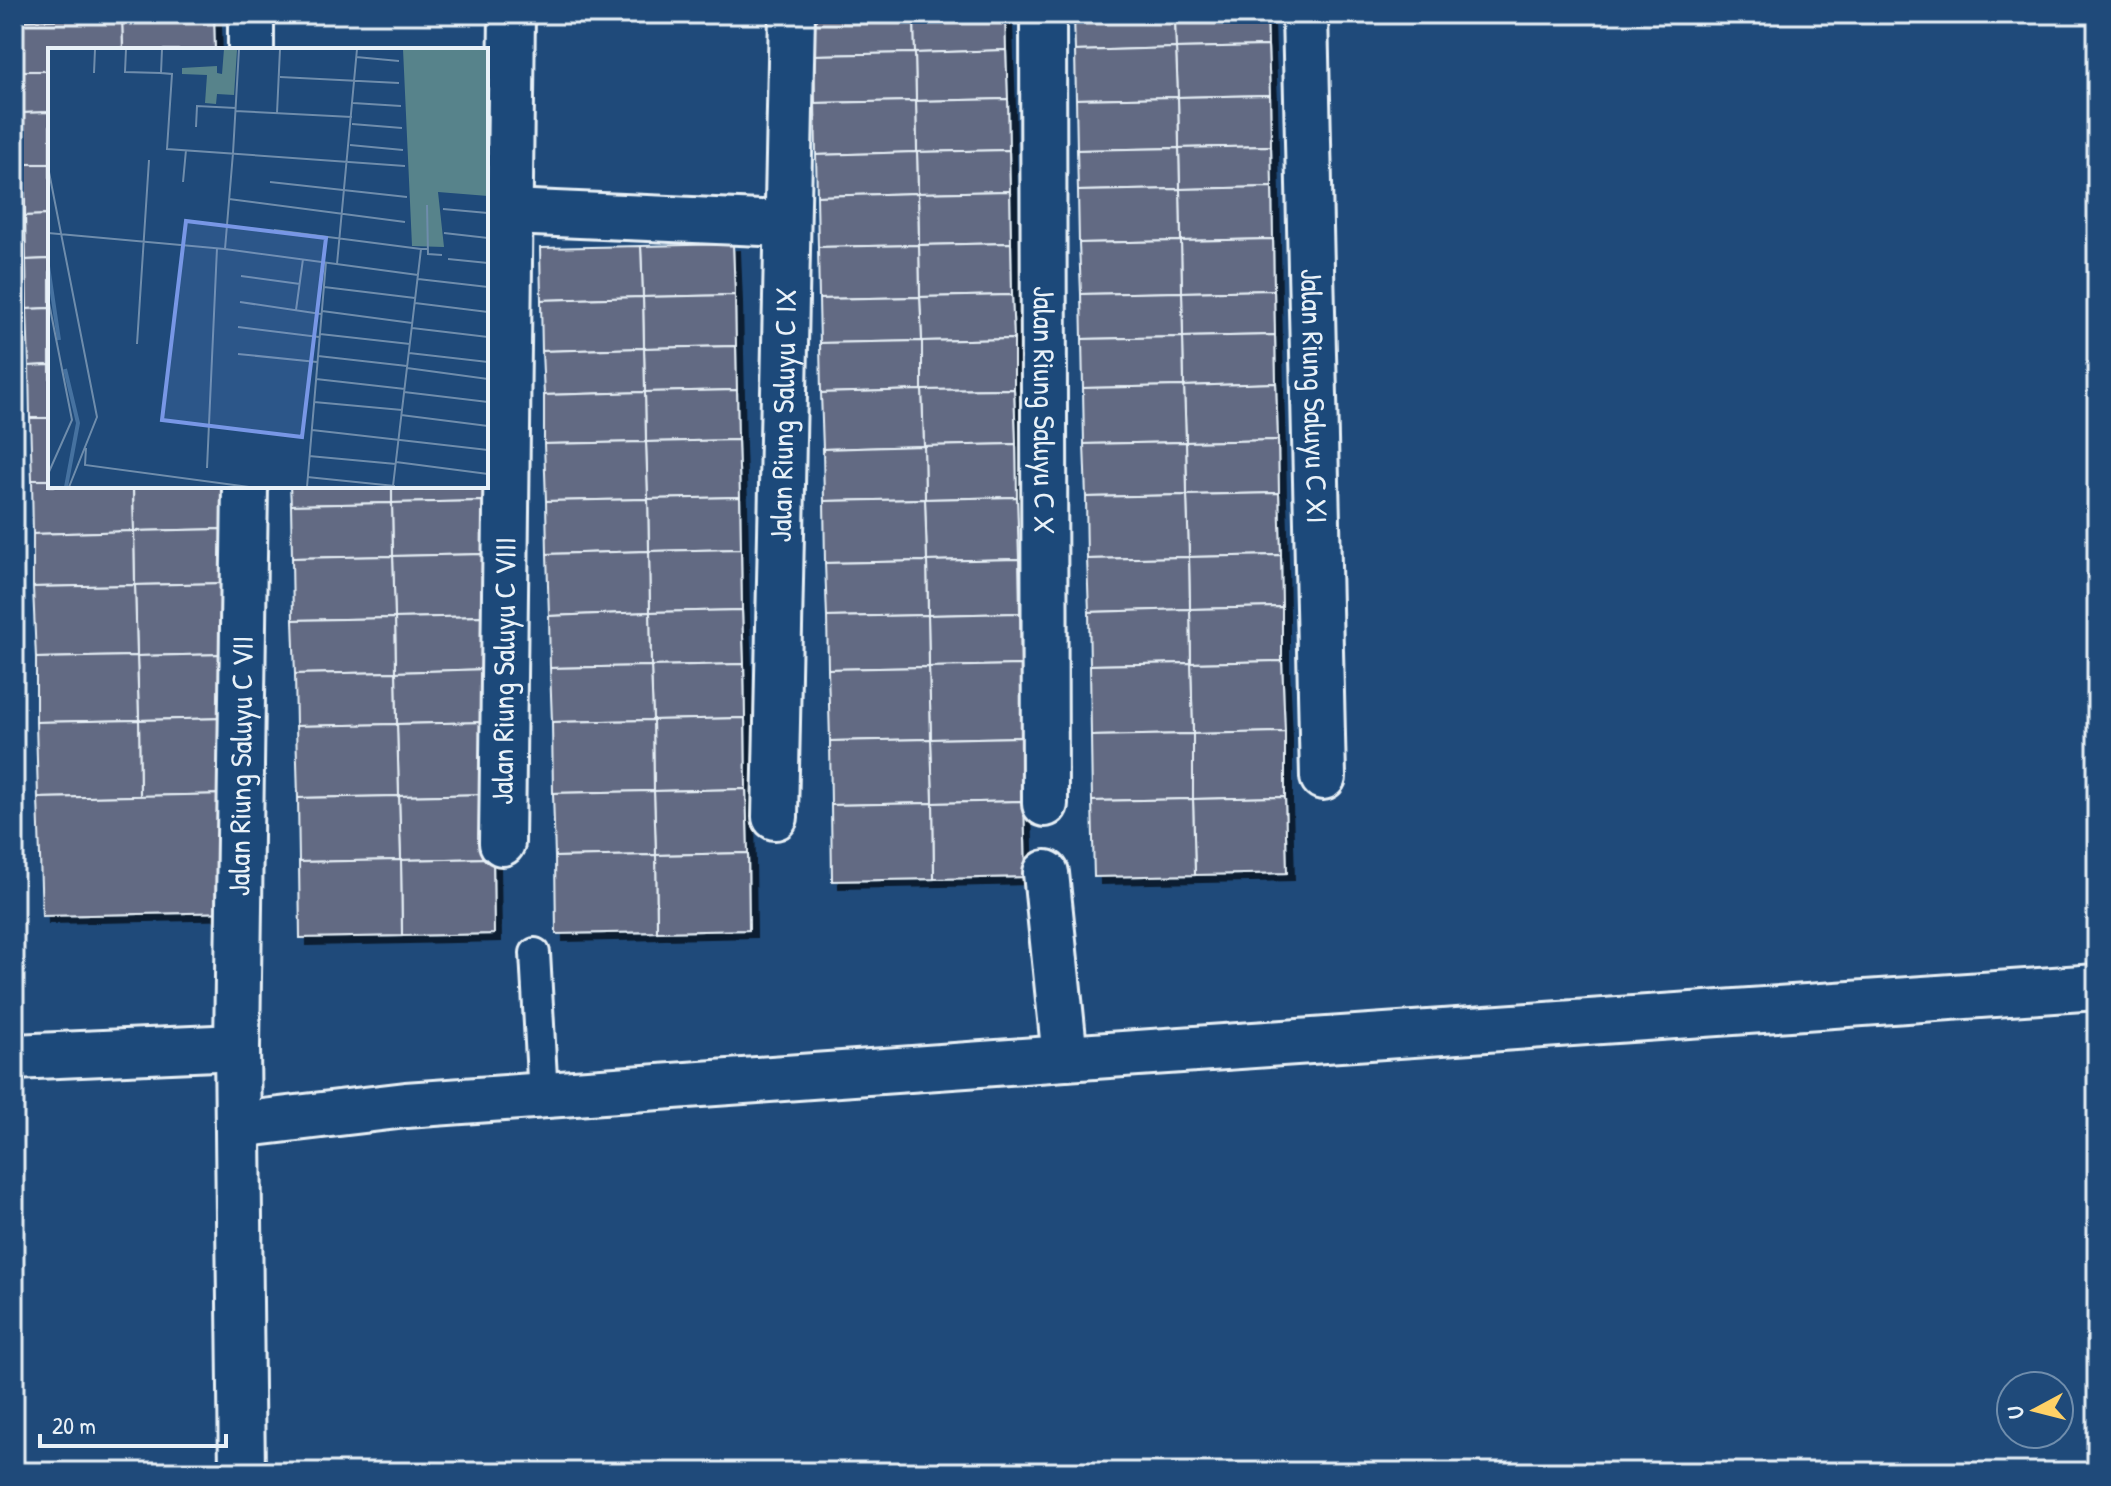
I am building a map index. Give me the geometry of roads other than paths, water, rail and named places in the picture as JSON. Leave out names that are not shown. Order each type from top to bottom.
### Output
[{"type":"street","points":[[251,14],[251,48]]},
{"type":"street","name":"Jalan Riung Saluyu C VIII","points":[[502,843],[498,211],[512,14]]},
{"type":"street","name":"Jalan Riung Saluyu C IX","points":[[775,817],[792,14]]},
{"type":"street","name":"Jalan Riung Saluyu C X","points":[[1043,14],[1045,804]]},
{"type":"street","name":"Jalan Riung Saluyu C XI","points":[[1305,14],[1323,777]]},
{"type":"street","points":[[498,211],[786,224]]},
{"type":"street","name":"Jalan Riung Saluyu C VII","points":[[242,1472],[237,1047],[245,488]]},
{"type":"street","points":[[1046,873],[1065,1058]]},
{"type":"street","points":[[238,1125],[380,1108],[2097,987]]},
{"type":"street","points":[[14,1057],[237,1047]]},
{"type":"lane","points":[[535,953],[543,1096]]}]
